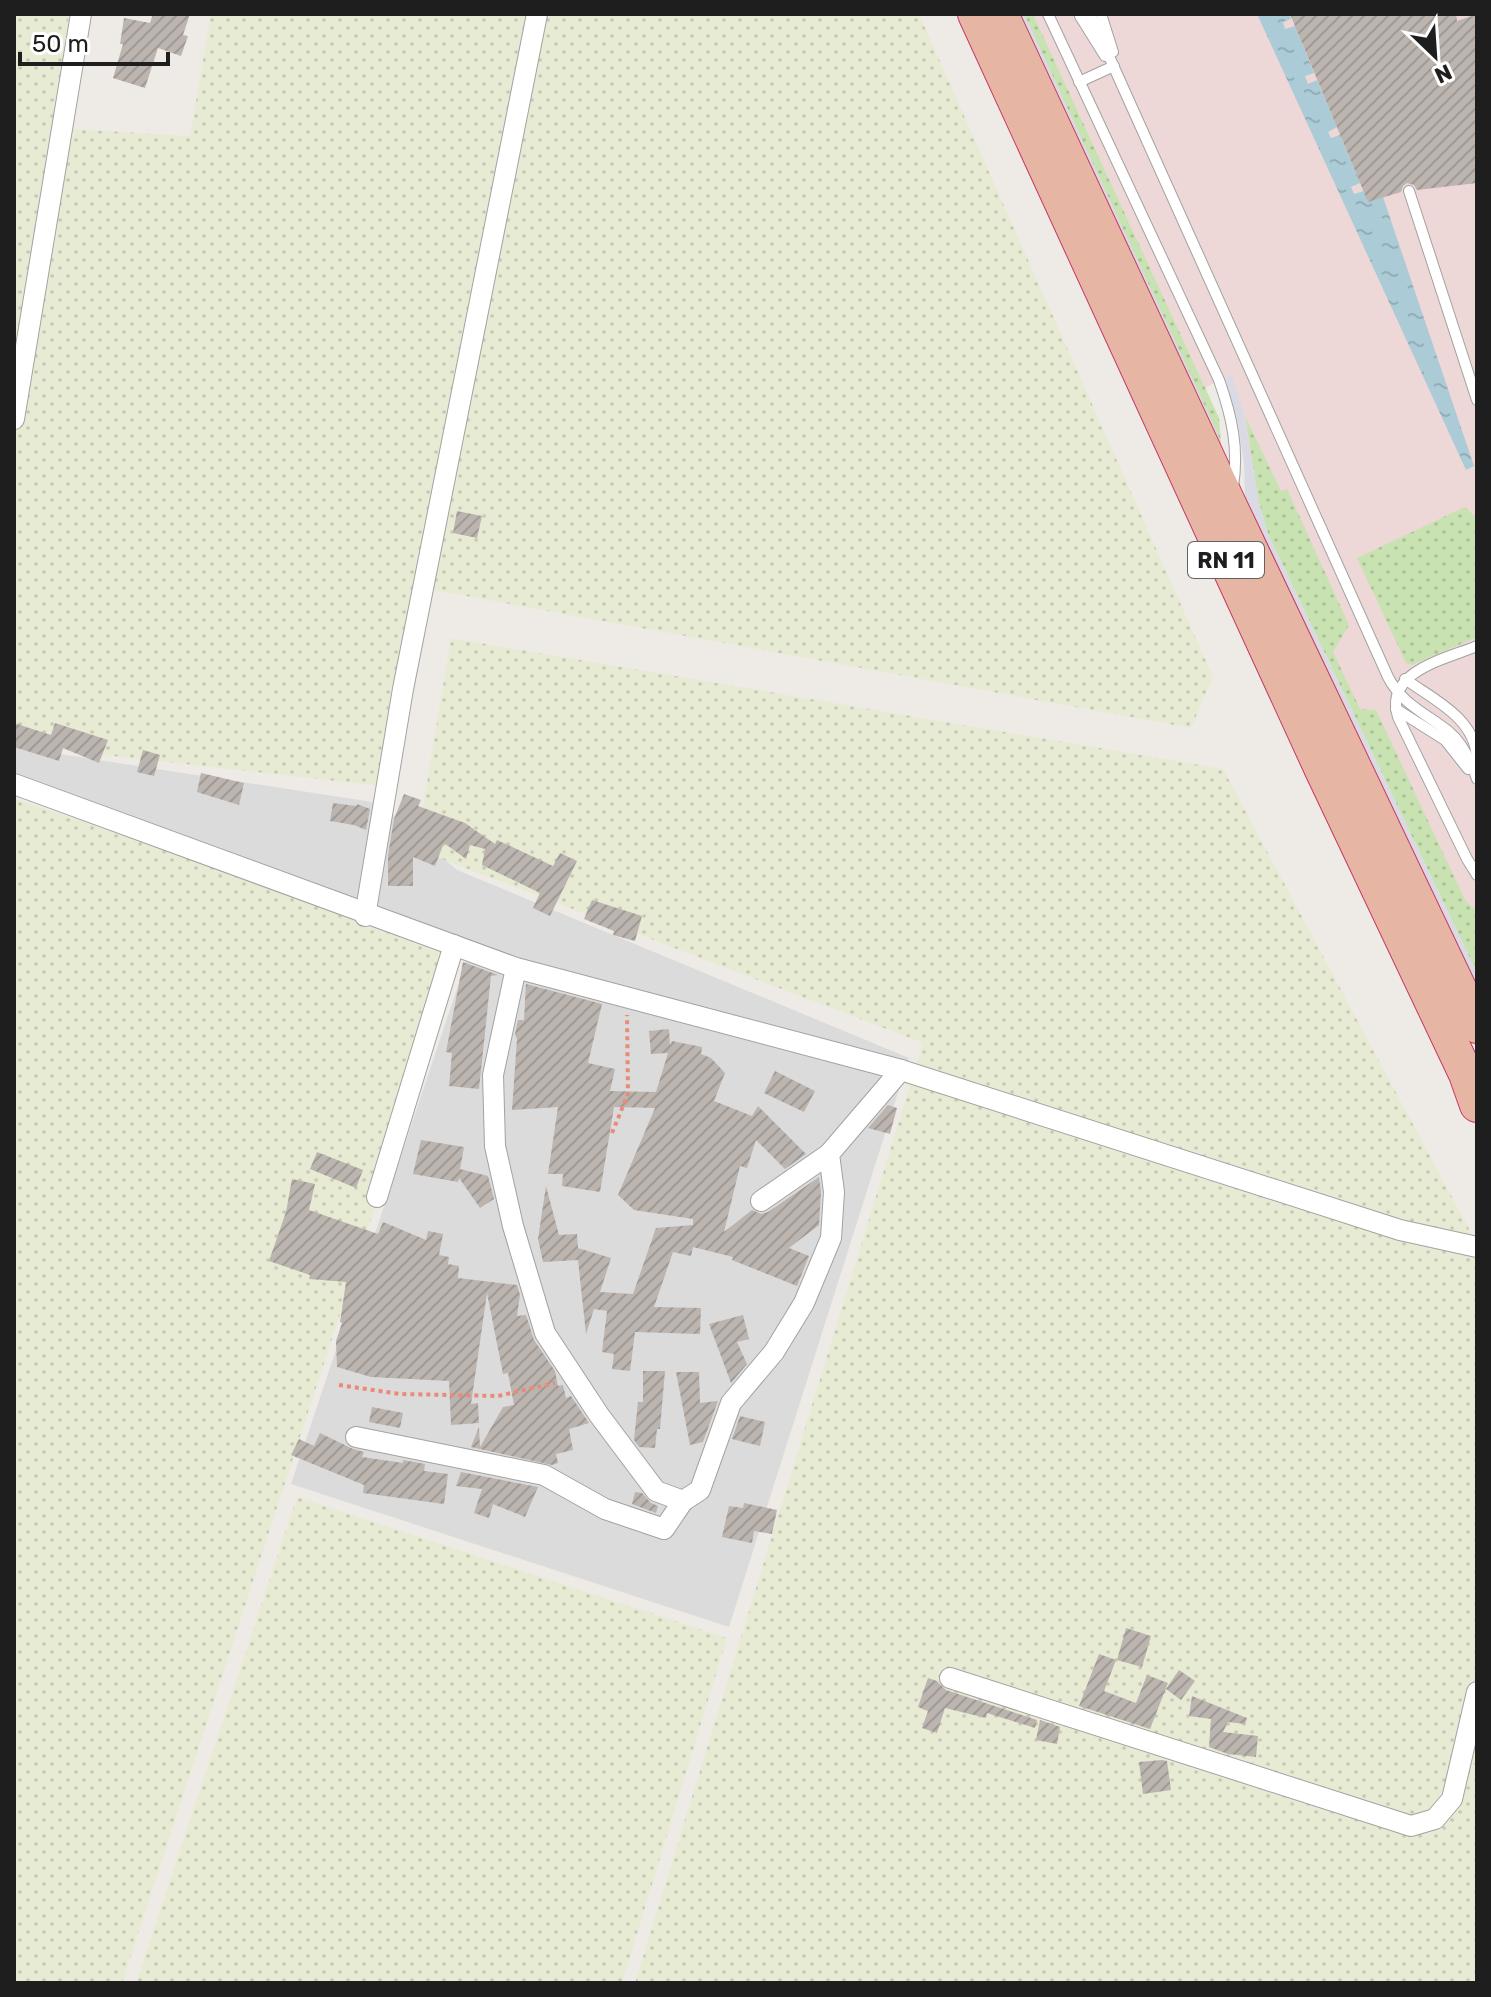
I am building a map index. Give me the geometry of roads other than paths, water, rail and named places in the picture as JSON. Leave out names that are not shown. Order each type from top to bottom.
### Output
[{"type":"highway","name":"RN 11","points":[[975,14],[1322,770],[1466,1074],[1477,1105]]},
{"type":"highway","name":"RN 11","points":[[1001,14],[1477,1026]]},
{"type":"street","points":[[14,419],[21,342],[81,14]]},
{"type":"street","points":[[366,914],[403,689],[537,14]]},
{"type":"street","points":[[14,784],[516,968],[901,1070],[1400,1230],[1477,1247]]},
{"type":"street","points":[[377,1197],[454,945]]},
{"type":"street","points":[[516,968],[493,1075],[495,1146],[513,1226],[545,1333],[656,1491],[683,1501]]},
{"type":"street","points":[[761,1201],[829,1154],[901,1070]]},
{"type":"street","points":[[356,1437],[544,1475],[605,1509],[664,1529],[683,1501],[700,1490],[731,1403],[774,1352],[804,1303],[831,1238],[834,1192],[829,1154]]},
{"type":"street","points":[[950,1678],[1411,1826],[1435,1819],[1452,1799],[1477,1692]]},
{"type":"lane","points":[[1048,14],[1219,380],[1235,432],[1235,475],[1229,504]]},
{"type":"lane","points":[[1101,14],[1109,36],[1114,66],[1388,677],[1412,707],[1459,742],[1477,779]]},
{"type":"lane","points":[[1085,15],[1095,43],[1114,66]]},
{"type":"lane","points":[[1079,82],[1114,66]]},
{"type":"lane","points":[[1409,191],[1477,400]]},
{"type":"lane","points":[[1477,646],[1405,679],[1398,693],[1396,709],[1477,875]]},
{"type":"lane","points":[[1405,679],[1464,723],[1475,742],[1477,758]]},
{"type":"lane","points":[[1396,709],[1445,740],[1477,779]]},
{"type":"water","points":[[1257,14],[1289,14],[1291,19],[1283,22],[1285,29],[1295,26],[1314,73],[1305,76],[1308,84],[1317,80],[1337,127],[1328,132],[1331,138],[1340,135],[1360,183],[1351,187],[1354,194],[1364,191],[1383,197],[1474,466],[1466,470]]}]
